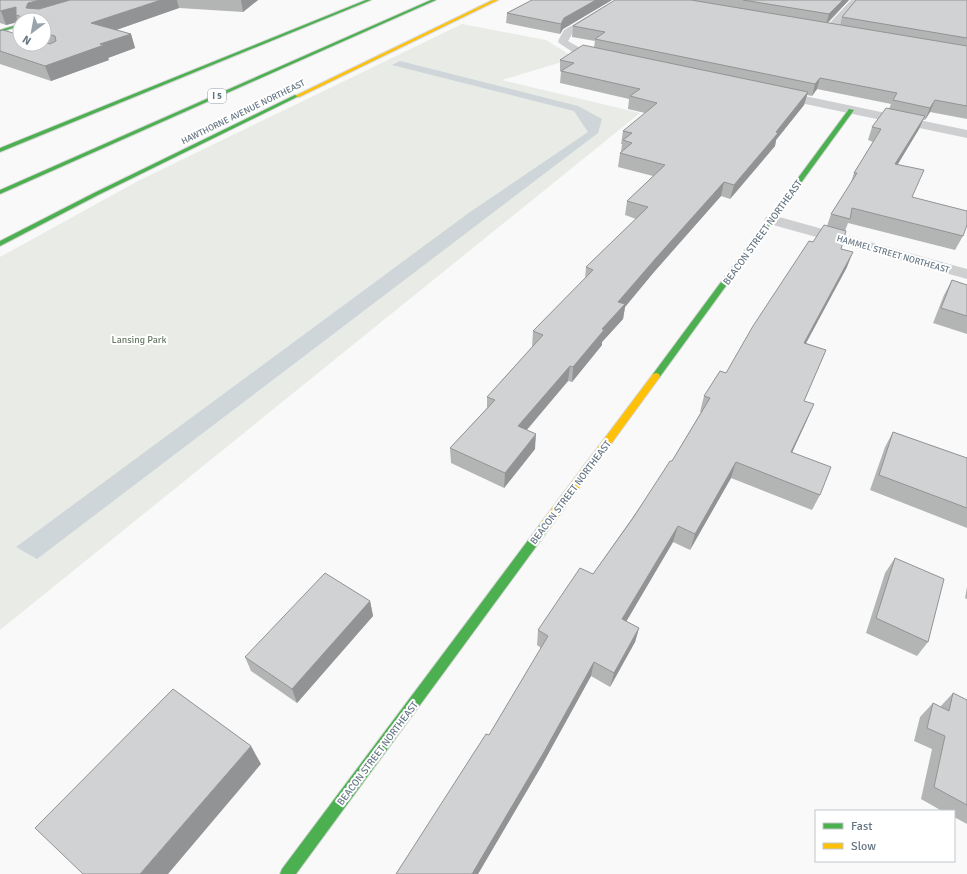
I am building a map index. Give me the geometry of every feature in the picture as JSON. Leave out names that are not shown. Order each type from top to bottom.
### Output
[{"type":"main road","points":[[0,150],[369,0]]},
{"type":"main road","name":"I 5","points":[[0,192],[434,0]]},
{"type":"main road","name":"HAWTHORNE AVENUE NORTHEAST","points":[[0,244],[96,194],[496,0]]},
{"type":"main road","points":[[2,35],[12,29]]},
{"type":"main road","name":"BEACON STREET NORTHEAST","points":[[287,874],[772,220],[851,110]]},
{"type":"street","points":[[617,60],[578,51],[563,41],[568,32],[622,0]]},
{"type":"street","points":[[844,32],[825,29],[856,0]]},
{"type":"street","points":[[765,92],[967,134]]},
{"type":"street","name":"HAMMEL STREET NORTHEAST","points":[[772,220],[967,274]]},
{"type":"green space","name":"Lansing Park","points":[[462,24],[546,40],[575,58],[502,80],[640,113],[0,630],[0,257],[138,181]]},
{"type":"shaded area","points":[[400,61],[578,106],[602,119],[598,133],[37,559],[16,547],[470,212],[588,132],[574,111],[392,65]]},
{"type":"building","points":[[0,0],[40,0],[28,3],[26,8],[39,9],[70,0],[161,0],[91,23],[131,34],[100,44],[104,45],[45,66],[0,51],[0,31],[3,30],[12,33],[12,52],[52,52],[52,43],[56,41],[55,36],[52,35],[52,12],[16,12],[16,7],[0,11]]},
{"type":"building","points":[[532,0],[596,0],[564,18],[561,24],[507,13]]},
{"type":"building","points":[[615,0],[691,0],[967,46],[967,106],[935,100],[930,108],[893,100],[897,93],[820,78],[815,84],[595,39],[605,32],[573,26]]},
{"type":"building","points":[[743,0],[843,0],[829,14]]},
{"type":"building","points":[[856,0],[967,0],[967,38],[842,17]]},
{"type":"building","points":[[583,45],[808,92],[776,132],[778,133],[734,185],[724,182],[656,258],[618,302],[625,304],[602,329],[604,330],[573,367],[570,366],[518,426],[536,434],[505,473],[450,448],[495,400],[487,397],[543,335],[533,331],[593,270],[586,267],[648,207],[627,201],[665,165],[620,153],[632,143],[623,140],[632,133],[623,131],[657,103],[630,96],[640,89],[561,71],[574,63],[560,60]]},
{"type":"building","points":[[886,108],[925,116],[895,164],[924,170],[912,197],[967,211],[967,225],[963,236],[852,208],[850,219],[831,214],[857,173],[854,173],[881,129],[872,127]]},
{"type":"building","points":[[824,225],[846,231],[841,249],[853,252],[804,343],[826,350],[804,401],[814,404],[791,452],[831,467],[820,495],[736,462],[695,534],[678,526],[622,619],[639,628],[614,673],[594,662],[544,752],[472,874],[396,874],[486,734],[489,735],[548,636],[538,630],[580,568],[593,574],[633,518],[670,461],[672,461],[710,398],[704,396],[720,371],[726,373],[753,326],[809,241],[813,242]]},
{"type":"building","points":[[952,280],[967,285],[967,316],[941,308]]},
{"type":"building","points":[[893,432],[967,458],[967,508],[879,475]]},
{"type":"building","points":[[895,558],[944,579],[928,642],[876,618]]},
{"type":"building","points":[[325,573],[370,601],[292,689],[245,657]]},
{"type":"building","points":[[173,689],[251,746],[140,874],[83,874],[35,828]]},
{"type":"building","points":[[953,693],[967,700],[967,805],[934,787],[945,736],[927,728],[933,703],[949,711]]},
{"type":"traffic: fast","points":[[0,150],[369,0]]},
{"type":"traffic: fast","points":[[0,192],[434,0]]},
{"type":"traffic: fast","points":[[0,31],[12,27]]},
{"type":"traffic: fast","points":[[0,244],[96,194],[297,96]]},
{"type":"traffic: fast","points":[[656,376],[851,110]]},
{"type":"traffic: fast","points":[[287,874],[545,526]]},
{"type":"traffic: slow","points":[[297,96],[496,0]]},
{"type":"traffic: slow","points":[[545,526],[656,376]]}]
